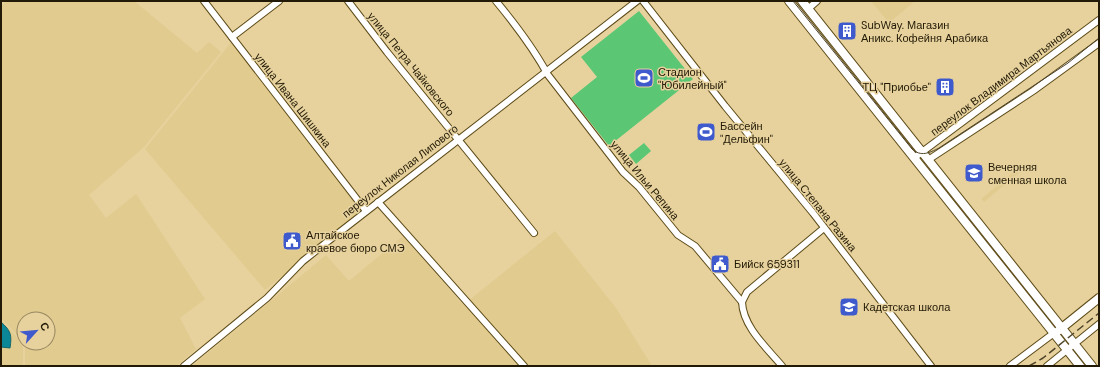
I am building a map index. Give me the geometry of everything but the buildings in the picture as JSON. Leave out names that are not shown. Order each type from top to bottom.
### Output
[{"type":"main road","points":[[789,1],[1080,366]]},
{"type":"main road","points":[[802,1],[1092,366]]},
{"type":"main road","points":[[963,219],[970,214]]},
{"type":"main road","points":[[1025,297],[1033,292]]},
{"type":"main road","points":[[1054,334],[1099,298]]},
{"type":"street","name":"улица Ивана Шишкина","points":[[204,1],[366,211]]},
{"type":"street","points":[[232,37],[279,1]]},
{"type":"street","name":"улица Петра Чайковского","points":[[348,1],[387,52],[534,233]]},
{"type":"street","name":"улица Ильи Репина","points":[[496,1],[513,22],[545,70],[623,172],[639,188],[678,235],[695,246],[742,302],[744,314],[749,325],[782,366]]},
{"type":"street","name":"переулок Николая Липового","points":[[184,366],[267,298],[303,261],[545,70],[637,1]]},
{"type":"street","name":"улица Степана Разина","points":[[643,1],[725,106],[824,228],[931,366]]},
{"type":"street","points":[[808,9],[816,1]]},
{"type":"street","name":"переулок Владимира Мартьянова","points":[[914,158],[1099,20]]},
{"type":"street","points":[[928,160],[1049,80],[1099,43]]},
{"type":"street","points":[[378,202],[524,366]]},
{"type":"street","points":[[742,302],[747,292],[824,228]]},
{"type":"street","points":[[1047,366],[1099,324]]},
{"type":"street","points":[[1010,366],[1054,334]]},
{"type":"shaded area","points":[[7,1],[134,1],[197,53],[209,42],[221,52],[144,147],[89,195],[106,218],[136,194],[205,299],[180,318],[196,349],[177,366],[25,366],[25,351],[56,351],[56,311],[16,311],[16,334],[1,318],[1,6]]},
{"type":"shaded area","points":[[871,1],[915,1],[889,23]]},
{"type":"shaded area","points":[[233,40],[361,211],[265,290],[145,149]]},
{"type":"shaded area","points":[[1016,170],[1019,173],[984,202],[981,199]]},
{"type":"shaded area","points":[[555,231],[616,308],[652,366],[192,366],[326,255],[349,281],[403,236],[463,305]]},
{"type":"shaded area","points":[[1,320],[16,336],[16,351],[23,351],[23,366],[1,366]]},
{"type":"green space","name":"Стадион \"Юбилейный\"","points":[[639,11],[693,79],[609,146],[571,98],[597,77],[581,57]]},
{"type":"green space","points":[[644,143],[651,151],[636,164],[629,155]]},
{"type":"water","points":[[1,322],[10,334],[10,348],[1,347]]},
{"type":"tram line","points":[[793,1],[912,149],[922,154],[939,148],[1068,63],[1099,38]]},
{"type":"railway","points":[[1029,366],[1043,358],[1099,313]]},
{"type":"place","name":"SubWay. Магазин Аникс. Кофейня Арабика","points":[[847,31]]},
{"type":"place","name":"Стадион \"Юбилейный\"","points":[[644,78]]},
{"type":"place","name":"ТЦ \"Приобье\"","points":[[945,87]]},
{"type":"place","name":"Бассейн \"Дельфин\"","points":[[706,132]]},
{"type":"place","name":"Вечерняя сменная школа","points":[[974,173]]},
{"type":"place","name":"Алтайское краевое бюро СМЭ","points":[[292,241]]},
{"type":"place","name":"Бийск 659311","points":[[720,264]]},
{"type":"place","name":"Кадетская школа","points":[[849,307]]}]
